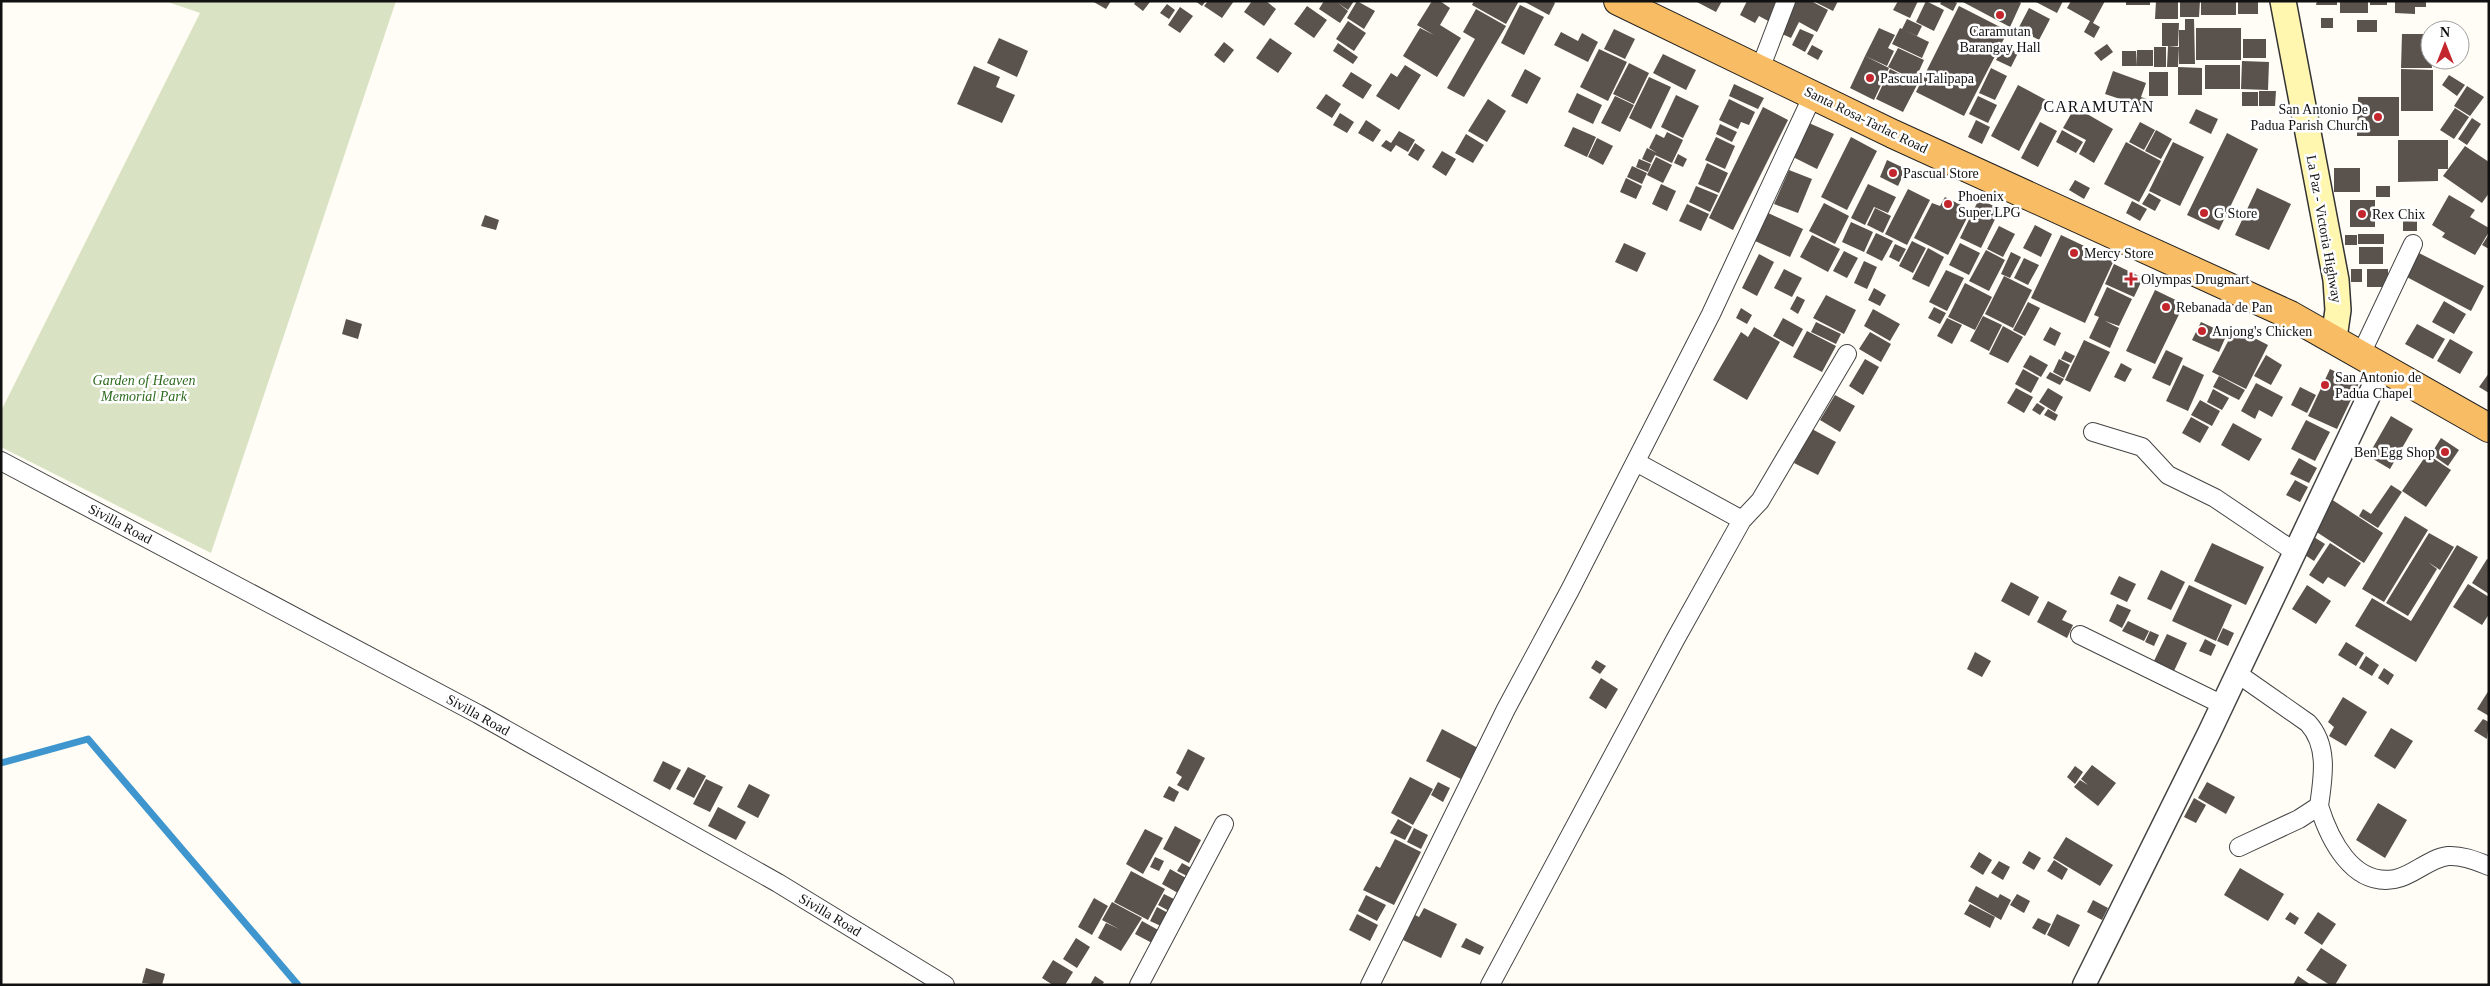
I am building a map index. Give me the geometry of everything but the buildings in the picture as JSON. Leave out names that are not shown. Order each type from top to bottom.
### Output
[{"type":"highway","name":"Santa Rosa-Tarlac Road","points":[[1618,1],[1893,134],[2290,315],[2334,338],[2489,428]]},
{"type":"main road","name":"La Paz - Victoria Highway","points":[[2283,1],[2336,280],[2338,310],[2334,338]]},
{"type":"street","points":[[1760,69],[1786,1]]},
{"type":"street","points":[[1370,985],[1506,709],[1636,462],[1711,314],[1813,94]]},
{"type":"street","points":[[2084,985],[2223,705],[2295,552],[2372,360],[2413,244]]},
{"type":"street","points":[[1490,985],[1674,640],[1742,520],[1760,501],[1848,354]]},
{"type":"street","points":[[2093,432],[2142,447],[2168,475],[2214,498],[2295,552]]},
{"type":"street","name":"Sivilla Road","points":[[1,462],[478,714],[763,875],[944,985]]},
{"type":"street","points":[[1636,462],[1742,520]]},
{"type":"street","points":[[2080,635],[2223,705]]},
{"type":"street","points":[[2238,674],[2308,723],[2316,731],[2322,750],[2324,777],[2319,806],[2328,833],[2339,852],[2352,866],[2369,876],[2380,879],[2395,879],[2447,856],[2467,858],[2489,866]]},
{"type":"street","points":[[2239,847],[2299,819],[2319,806]]},
{"type":"street","points":[[1139,985],[1224,824]]},
{"type":"green space","name":"Garden of Heaven Memorial Park","points":[[165,1],[396,1],[211,553],[1,447],[1,411],[200,13]]},
{"type":"waterway","points":[[1,763],[88,739],[298,985]]},
{"type":"place","name":"Caramutan Barangay Hall","points":[[2000,15]]},
{"type":"place","name":"Pascual Talipapa","points":[[1870,78]]},
{"type":"place","name":"San Antonio De Padua Parish Church","points":[[2378,117]]},
{"type":"place","name":"Pascual Store","points":[[1893,173]]},
{"type":"place","name":"Phoenix Super LPG","points":[[1948,204]]},
{"type":"place","name":"G Store","points":[[2204,213]]},
{"type":"place","name":"Rex Chix","points":[[2362,214]]},
{"type":"place","name":"Mercy Store","points":[[2074,253]]},
{"type":"place","name":"Olympas Drugmart","points":[[2131,279]]},
{"type":"place","name":"Rebanada de Pan","points":[[2166,307]]},
{"type":"place","name":"Anjong's Chicken","points":[[2202,331]]},
{"type":"place","name":"San Antonio de Padua Chapel","points":[[2325,385]]},
{"type":"place","name":"Ben Egg Shop","points":[[2445,452]]},
{"type":"district","name":"CARAMUTAN","points":[[2099,106]]}]
